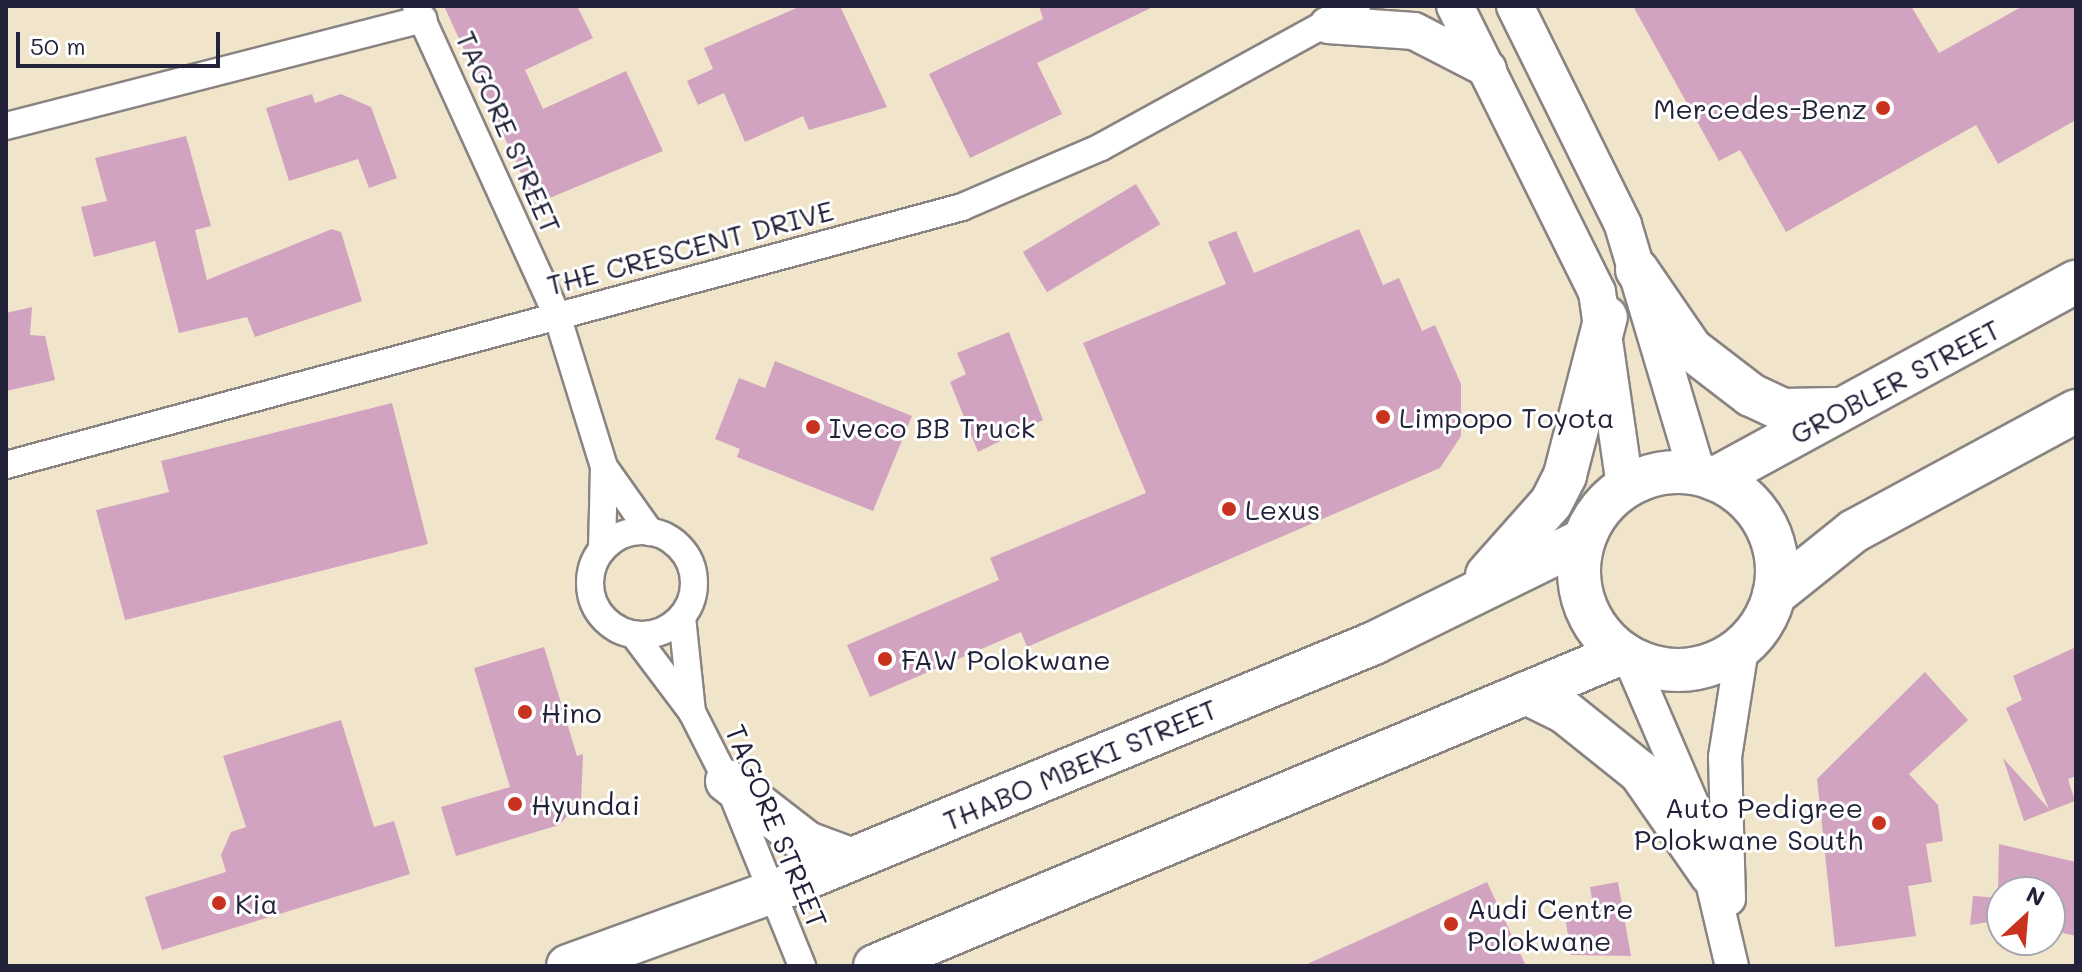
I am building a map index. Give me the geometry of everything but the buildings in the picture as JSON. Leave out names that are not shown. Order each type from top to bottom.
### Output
[{"type":"main road","points":[[1455,6],[1561,208],[1606,317],[1625,487],[1647,476],[1705,477]]},
{"type":"main road","points":[[1515,6],[1608,188],[1705,477],[1761,519],[1773,543],[1774,595]]},
{"type":"main road","points":[[1537,45],[1541,6]]},
{"type":"main road","points":[[1342,15],[1414,31],[1488,69]]},
{"type":"main road","points":[[1637,270],[1691,349],[1751,395],[1783,410],[1845,409]]},
{"type":"main road","name":"GROBLER STREET","points":[[1705,477],[1845,409],[2076,282]]},
{"type":"main road","points":[[1466,595],[1517,545],[1565,475],[1606,317]]},
{"type":"main road","points":[[1583,540],[1578,565],[1589,615],[1625,655],[1675,670],[1742,648],[1774,595],[1854,531],[2076,411]]},
{"type":"main road","name":"THABO MBEKI STREET","points":[[568,966],[775,891],[1374,643],[1583,540],[1625,487]]},
{"type":"main road","points":[[875,966],[1526,693],[1625,655]]},
{"type":"main road","points":[[1526,693],[1565,712],[1640,772],[1711,874]]},
{"type":"main road","points":[[727,781],[807,843],[850,859]]},
{"type":"street","points":[[6,126],[419,12]]},
{"type":"street","name":"TAGORE STREET","points":[[419,12],[557,315],[604,467],[650,532],[680,548],[691,565],[693,597],[682,617],[692,712]]},
{"type":"street","name":"THE CRESCENT DRIVE","points":[[6,465],[962,207],[1101,147],[1342,15]]},
{"type":"street","name":"TAGORE STREET","points":[[604,467],[602,549],[590,575],[594,605],[611,626],[634,635],[692,712],[727,781],[775,891],[802,966]]},
{"type":"street","points":[[602,549],[624,534],[650,532]]},
{"type":"street","points":[[634,635],[661,633],[682,617]]},
{"type":"street","points":[[1732,966],[1727,930],[1725,757],[1742,648]]},
{"type":"street","points":[[1625,655],[1683,777],[1727,930]]},
{"type":"place","name":"Mercedes-Benz","points":[[1883,108]]},
{"type":"place","name":"Limpopo Toyota","points":[[1383,417]]},
{"type":"place","name":"Iveco BB Truck","points":[[813,427]]},
{"type":"place","name":"Lexus","points":[[1229,509]]},
{"type":"place","name":"FAW Polokwane","points":[[885,659]]},
{"type":"place","name":"Hino","points":[[525,712]]},
{"type":"place","name":"Hyundai","points":[[515,804]]},
{"type":"place","name":"Auto Pedigree Polokwane South","points":[[1879,823]]},
{"type":"place","name":"Kia","points":[[219,903]]},
{"type":"place","name":"Audi Centre Polokwane","points":[[1451,924]]}]
